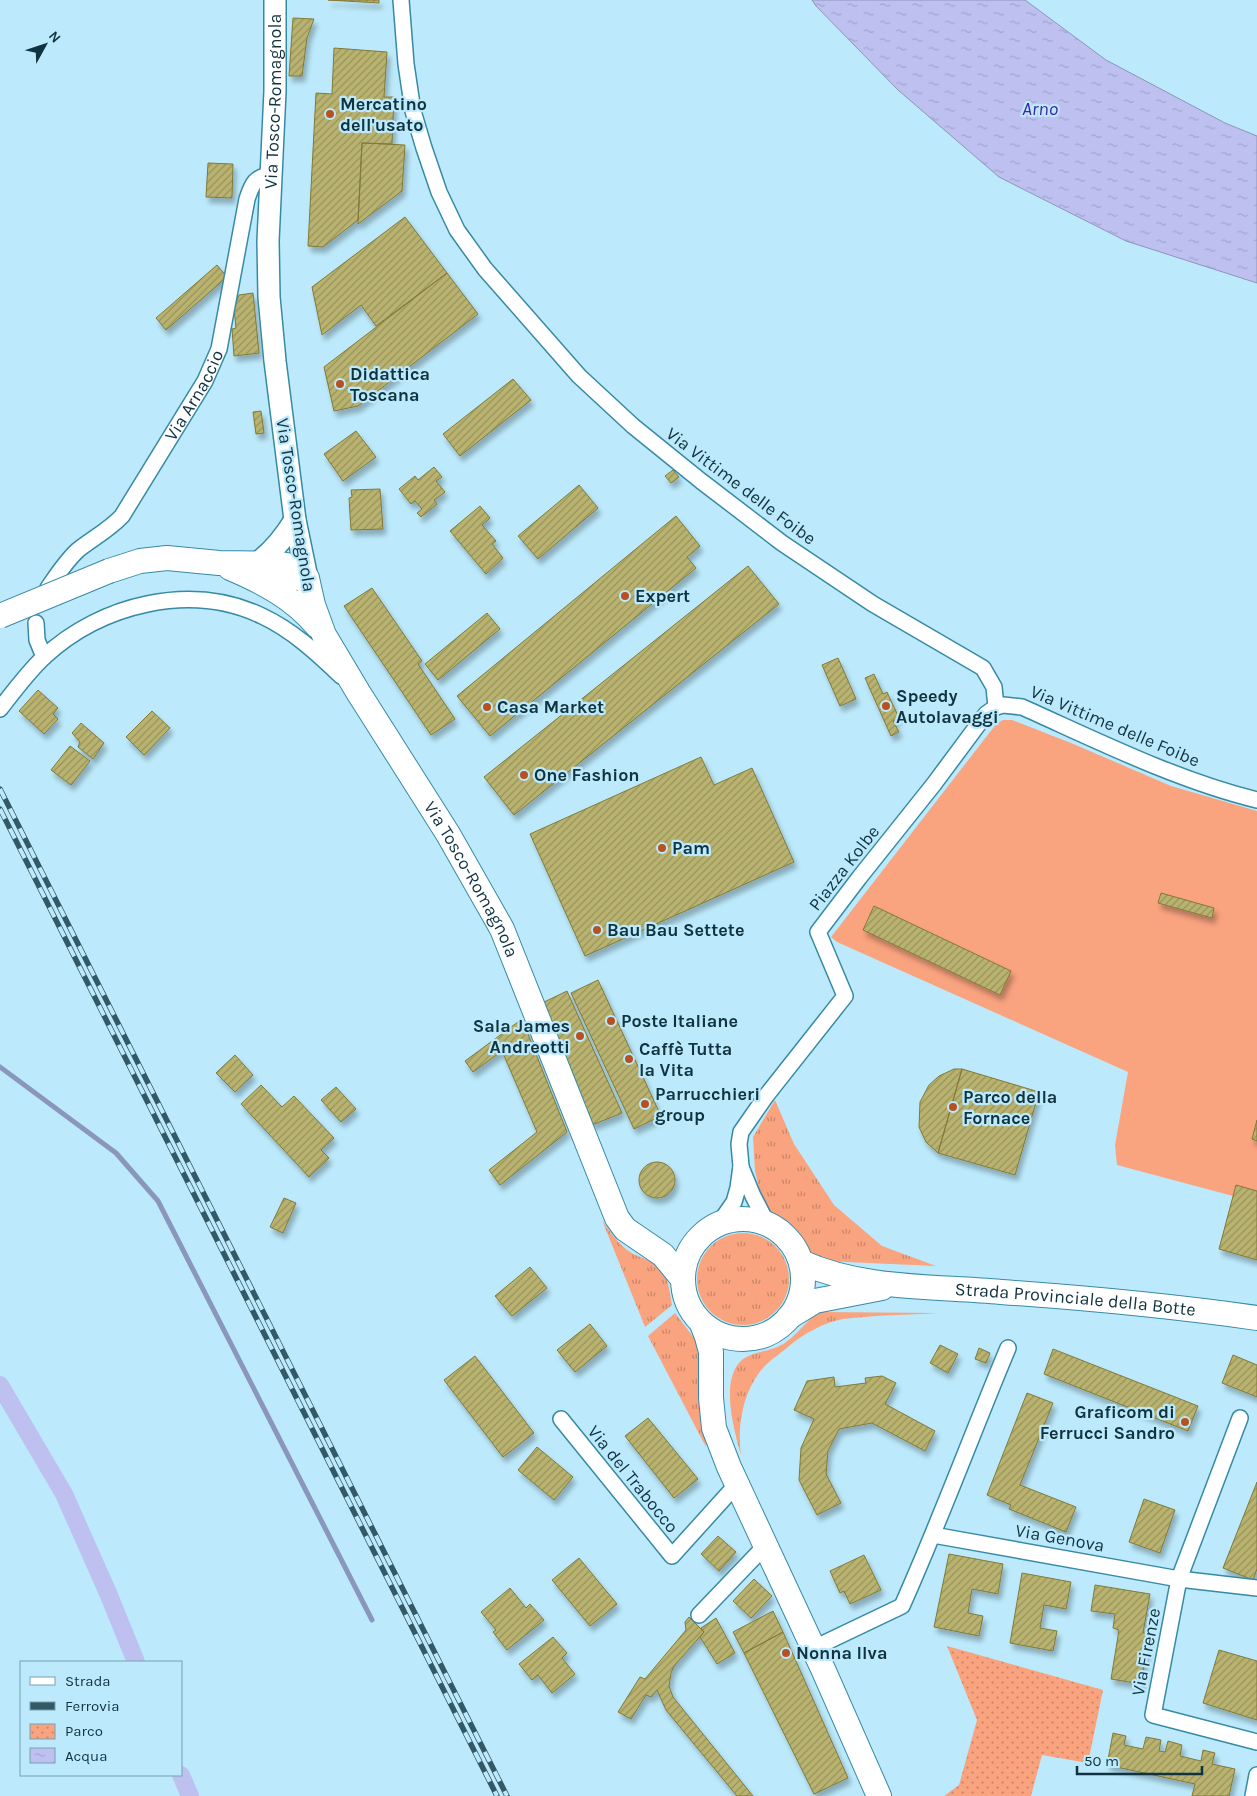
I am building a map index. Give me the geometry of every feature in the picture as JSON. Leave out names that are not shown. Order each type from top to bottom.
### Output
[{"type":"main road","name":"Via Tosco-Romagnola","points":[[275,10],[272,175],[268,241],[269,297],[295,520],[313,605],[324,634],[358,692],[448,834],[493,911],[617,1218],[625,1229],[663,1255],[682,1278]]},
{"type":"main road","points":[[253,570],[277,546],[295,520]]},
{"type":"main road","points":[[0,616],[109,571],[154,558],[194,559],[253,570],[280,564],[293,566],[307,578]]},
{"type":"main road","points":[[253,570],[291,600],[324,634]]},
{"type":"main road","points":[[608,1196],[637,1226],[650,1234],[669,1240],[698,1240]]},
{"type":"main road","points":[[702,1324],[708,1330],[722,1337],[742,1340],[752,1338],[774,1330],[784,1323],[797,1304],[803,1275],[800,1262],[788,1240],[767,1222],[742,1218],[718,1225],[698,1240],[692,1247],[685,1263],[682,1278],[686,1300],[708,1336],[711,1352],[711,1406],[714,1428],[737,1484],[814,1648],[879,1796]]},
{"type":"main road","points":[[800,1262],[826,1272],[892,1286]]},
{"type":"main road","points":[[789,1316],[815,1301],[892,1286]]},
{"type":"main road","name":"Strada Provinciale della Botte","points":[[892,1286],[1057,1296],[1183,1308],[1257,1318]]},
{"type":"main road","points":[[723,1449],[720,1419],[722,1373],[729,1360],[752,1338]]},
{"type":"street","name":"Via Vittime delle Foibe","points":[[401,0],[406,64],[413,111],[439,192],[457,230],[485,269],[580,376],[633,426],[701,482],[782,543],[873,604],[983,668],[994,687],[996,706],[1008,704],[1022,707],[1154,764],[1215,787],[1257,800]]},
{"type":"street","name":"Via Arnaccio","points":[[48,588],[71,556],[106,531],[122,516],[205,381],[219,349],[247,199],[255,181],[262,176],[272,175]]},
{"type":"street","points":[[0,709],[44,657],[73,634],[107,616],[125,610],[177,599],[212,601],[247,610],[279,626],[311,649],[358,692]]},
{"type":"street","points":[[36,623],[37,640],[44,657]]},
{"type":"street","name":"Piazza Kolbe","points":[[718,1225],[734,1202],[738,1188],[741,1166],[739,1144],[741,1132],[766,1096],[845,996],[818,932],[934,784],[980,721],[996,706]]},
{"type":"street","name":"Piazza Kolbe","points":[[741,1166],[753,1196],[767,1222]]},
{"type":"street","points":[[814,1648],[902,1606],[933,1535],[948,1493],[1008,1348]]},
{"type":"street","points":[[1179,1579],[1240,1418]]},
{"type":"street","name":"Via del Trabocco","points":[[561,1419],[672,1556],[737,1484]]},
{"type":"street","name":"Via Genova","points":[[933,1535],[1179,1579],[1257,1588]]},
{"type":"street","points":[[699,1615],[766,1546]]},
{"type":"street","name":"Via Firenze","points":[[1179,1579],[1153,1715],[1257,1742]]},
{"type":"street","points":[[1253,1796],[1257,1775]]},
{"type":"green space","points":[[1003,720],[1012,720],[1071,743],[1171,786],[1257,811],[1257,1260],[1219,1249],[1233,1196],[1117,1165],[1115,1145],[1128,1072],[837,942],[831,937],[997,723]]},
{"type":"green space","points":[[775,1100],[794,1144],[834,1205],[882,1246],[936,1266],[824,1261],[815,1257],[797,1235],[763,1205],[755,1171],[753,1137]]},
{"type":"green space","points":[[602,1220],[622,1245],[630,1252],[656,1265],[663,1272],[667,1280],[672,1305],[645,1327]]},
{"type":"green space","points":[[743,1233],[760,1237],[775,1247],[785,1262],[789,1279],[785,1296],[775,1311],[760,1321],[743,1325],[726,1321],[711,1311],[701,1296],[697,1279],[701,1262],[711,1247],[726,1237]]},
{"type":"green space","points":[[820,1312],[939,1313],[843,1319],[821,1326],[795,1341],[766,1365],[756,1377],[751,1387],[746,1398],[741,1420],[741,1455],[730,1405],[730,1391],[736,1368],[748,1356],[776,1348],[786,1342]]},
{"type":"green space","points":[[675,1313],[700,1346],[701,1409],[706,1447],[648,1336]]},
{"type":"green space","points":[[947,1646],[1103,1690],[1088,1763],[1042,1755],[1031,1796],[944,1796],[959,1785],[977,1720]]},
{"type":"water","name":"Arno","points":[[812,0],[1025,0],[1106,60],[1225,123],[1257,136],[1257,283],[1126,241],[999,177],[898,90]]},
{"type":"building","points":[[328,0],[379,0],[379,3]]},
{"type":"building","points":[[293,18],[314,19],[307,38],[302,76],[289,76]]},
{"type":"building","points":[[334,48],[387,52],[384,97],[394,97],[392,144],[362,143],[358,220],[323,247],[308,246],[316,93],[332,94]]},
{"type":"building","points":[[362,143],[405,145],[402,191],[358,224]]},
{"type":"building","points":[[208,163],[233,164],[232,198],[206,197]]},
{"type":"building","points":[[405,217],[447,273],[376,326],[361,305],[322,335],[312,287]]},
{"type":"building","points":[[217,265],[227,277],[166,330],[156,318]]},
{"type":"building","points":[[447,273],[478,314],[358,406],[334,411],[324,367]]},
{"type":"building","points":[[253,293],[259,353],[234,356],[232,329],[236,328],[234,308],[239,295]]},
{"type":"building","points":[[513,379],[531,400],[460,456],[443,434]]},
{"type":"building","points":[[261,411],[264,433],[256,434],[253,412]]},
{"type":"building","points":[[356,431],[376,457],[343,481],[324,454]]},
{"type":"building","points":[[434,467],[442,477],[436,481],[445,492],[434,500],[437,504],[421,517],[417,513],[422,509],[415,501],[411,504],[399,489],[415,476],[418,480]]},
{"type":"building","points":[[673,470],[679,477],[671,483],[665,476]]},
{"type":"building","points":[[579,485],[598,508],[538,559],[518,536]]},
{"type":"building","points":[[380,489],[383,529],[351,530],[349,498],[352,497],[351,490]]},
{"type":"building","points":[[480,506],[490,518],[482,525],[496,541],[492,544],[503,558],[486,574],[450,531]]},
{"type":"building","points":[[676,516],[700,546],[687,557],[696,568],[490,736],[457,696]]},
{"type":"building","points":[[748,566],[779,604],[514,815],[484,777]]},
{"type":"building","points":[[372,588],[422,661],[418,664],[455,719],[431,735],[344,606]]},
{"type":"building","points":[[487,613],[500,629],[438,680],[425,664]]},
{"type":"building","name":"Speedy Autolavaggi","points":[[838,658],[856,699],[840,706],[822,665]]},
{"type":"building","name":"Speedy Autolavaggi","points":[[874,674],[883,694],[887,692],[899,718],[893,721],[899,732],[891,736],[865,678]]},
{"type":"building","points":[[38,690],[58,708],[53,714],[58,719],[44,734],[19,711]]},
{"type":"building","points":[[152,711],[170,728],[144,755],[126,737]]},
{"type":"building","points":[[81,723],[104,743],[93,759],[78,747],[80,742],[72,733]]},
{"type":"building","points":[[70,746],[90,761],[71,785],[51,770]]},
{"type":"building","name":"Pam","points":[[701,757],[714,785],[752,768],[794,862],[585,956],[530,834]]},
{"type":"building","points":[[1161,893],[1214,908],[1212,918],[1158,903]]},
{"type":"building","points":[[874,906],[1011,971],[1000,995],[863,930]]},
{"type":"building","points":[[598,980],[661,1116],[634,1129],[571,993]]},
{"type":"building","points":[[567,991],[622,1113],[592,1125],[542,1003]]},
{"type":"building","points":[[522,1019],[567,1132],[500,1185],[489,1170],[537,1132],[502,1051],[473,1072],[465,1061]]},
{"type":"building","points":[[235,1055],[253,1075],[235,1092],[216,1073]]},
{"type":"building","points":[[954,1069],[962,1069],[938,1153],[926,1142],[919,1127],[920,1102],[929,1085],[939,1076]]},
{"type":"building","points":[[962,1069],[1039,1092],[1015,1175],[938,1153]]},
{"type":"building","points":[[261,1085],[282,1107],[294,1096],[334,1138],[321,1150],[329,1158],[309,1177],[241,1104]]},
{"type":"building","points":[[336,1087],[356,1109],[341,1122],[321,1100]]},
{"type":"building","points":[[1257,1120],[1257,1141],[1252,1139]]},
{"type":"building","points":[[657,1162],[670,1167],[675,1180],[670,1193],[657,1198],[644,1193],[639,1180],[644,1167]]},
{"type":"building","points":[[1236,1185],[1257,1191],[1257,1260],[1219,1249]]},
{"type":"building","points":[[284,1198],[296,1203],[283,1233],[270,1227]]},
{"type":"building","points":[[530,1267],[547,1288],[512,1316],[495,1296]]},
{"type":"building","points":[[590,1324],[607,1346],[575,1372],[557,1350]]},
{"type":"building","points":[[940,1345],[958,1354],[948,1373],[930,1363]]},
{"type":"building","points":[[979,1348],[990,1353],[986,1363],[975,1359]]},
{"type":"building","points":[[1053,1349],[1198,1406],[1188,1431],[1044,1374]]},
{"type":"building","points":[[1233,1355],[1257,1365],[1257,1397],[1222,1383]]},
{"type":"building","points":[[475,1356],[534,1433],[503,1457],[444,1380]]},
{"type":"building","points":[[882,1376],[896,1383],[885,1404],[935,1431],[925,1451],[872,1423],[839,1429],[828,1451],[826,1474],[841,1503],[817,1515],[799,1480],[801,1448],[814,1419],[794,1410],[807,1381],[834,1377],[835,1387],[866,1383],[865,1378]]},
{"type":"building","points":[[1027,1393],[1053,1403],[1020,1485],[1076,1507],[1066,1532],[1009,1509],[1011,1505],[987,1495]]},
{"type":"building","points":[[648,1418],[698,1479],[674,1498],[625,1436]]},
{"type":"building","points":[[537,1447],[573,1477],[554,1500],[518,1470]]},
{"type":"building","points":[[1257,1482],[1257,1569],[1253,1580],[1223,1568]]},
{"type":"building","points":[[1144,1499],[1175,1510],[1160,1553],[1129,1542]]},
{"type":"building","points":[[718,1536],[736,1552],[719,1571],[701,1554]]},
{"type":"building","points":[[949,1554],[1003,1564],[998,1594],[972,1589],[968,1613],[983,1616],[979,1636],[934,1627]]},
{"type":"building","points":[[864,1555],[881,1590],[850,1604],[844,1591],[840,1593],[830,1571]]},
{"type":"building","points":[[579,1558],[617,1604],[590,1626],[552,1580]]},
{"type":"building","points":[[1022,1573],[1071,1582],[1066,1609],[1044,1605],[1040,1628],[1057,1631],[1053,1651],[1010,1643]]},
{"type":"building","points":[[754,1579],[772,1596],[751,1618],[733,1601]]},
{"type":"building","points":[[1095,1585],[1150,1594],[1143,1633],[1149,1634],[1141,1684],[1111,1679],[1119,1630],[1113,1628],[1115,1614],[1091,1611]]},
{"type":"building","points":[[510,1588],[526,1608],[530,1604],[544,1620],[507,1650],[493,1632],[496,1630],[481,1612]]},
{"type":"building","points":[[773,1611],[783,1632],[744,1653],[733,1632]]},
{"type":"building","points":[[689,1617],[704,1632],[674,1666],[669,1686],[673,1697],[753,1796],[737,1796],[666,1710],[657,1690],[651,1697],[646,1695],[631,1719],[618,1712],[640,1677],[645,1679],[686,1630],[685,1622]]},
{"type":"building","points":[[716,1618],[735,1653],[717,1664],[700,1637],[704,1632],[701,1628]]},
{"type":"building","points":[[783,1632],[848,1778],[814,1794],[744,1653]]},
{"type":"building","points":[[553,1637],[567,1653],[562,1658],[575,1674],[552,1693],[538,1675],[532,1680],[519,1664]]},
{"type":"building","points":[[1219,1650],[1257,1661],[1257,1720],[1203,1703]]},
{"type":"building","points":[[1113,1733],[1126,1736],[1124,1745],[1143,1749],[1146,1737],[1161,1740],[1159,1751],[1165,1752],[1168,1741],[1182,1745],[1180,1756],[1201,1761],[1203,1750],[1215,1753],[1212,1764],[1235,1769],[1229,1796],[1192,1796],[1195,1784],[1107,1765]]},
{"type":"waterway","points":[[0,1067],[116,1153],[158,1201],[372,1620]]},
{"type":"waterway","points":[[0,1385],[64,1494],[136,1661]]},
{"type":"waterway","points":[[181,1776],[190,1796]]},
{"type":"railway","points":[[0,789],[507,1796]]},
{"type":"railway","points":[[0,809],[497,1796]]},
{"type":"place","name":"Mercatino dell'usato","points":[[330,114]]},
{"type":"place","name":"Didattica Toscana","points":[[340,384]]},
{"type":"place","name":"Expert","points":[[625,596]]},
{"type":"place","name":"Speedy Autolavaggi","points":[[886,706]]},
{"type":"place","name":"Casa Market","points":[[487,707]]},
{"type":"place","name":"One Fashion","points":[[524,775]]},
{"type":"place","name":"Pam","points":[[662,848]]},
{"type":"place","name":"Bau Bau Settete","points":[[597,930]]},
{"type":"place","name":"Poste Italiane","points":[[611,1021]]},
{"type":"place","name":"Sala James Andreotti","points":[[580,1036]]},
{"type":"place","name":"Caffè Tutta la Vita","points":[[629,1059]]},
{"type":"place","name":"Parrucchieri group","points":[[645,1104]]},
{"type":"place","name":"Parco della Fornace","points":[[953,1107]]},
{"type":"place","name":"Graficom di Ferrucci Sandro","points":[[1185,1422]]},
{"type":"place","name":"Nonna Ilva","points":[[786,1653]]}]
